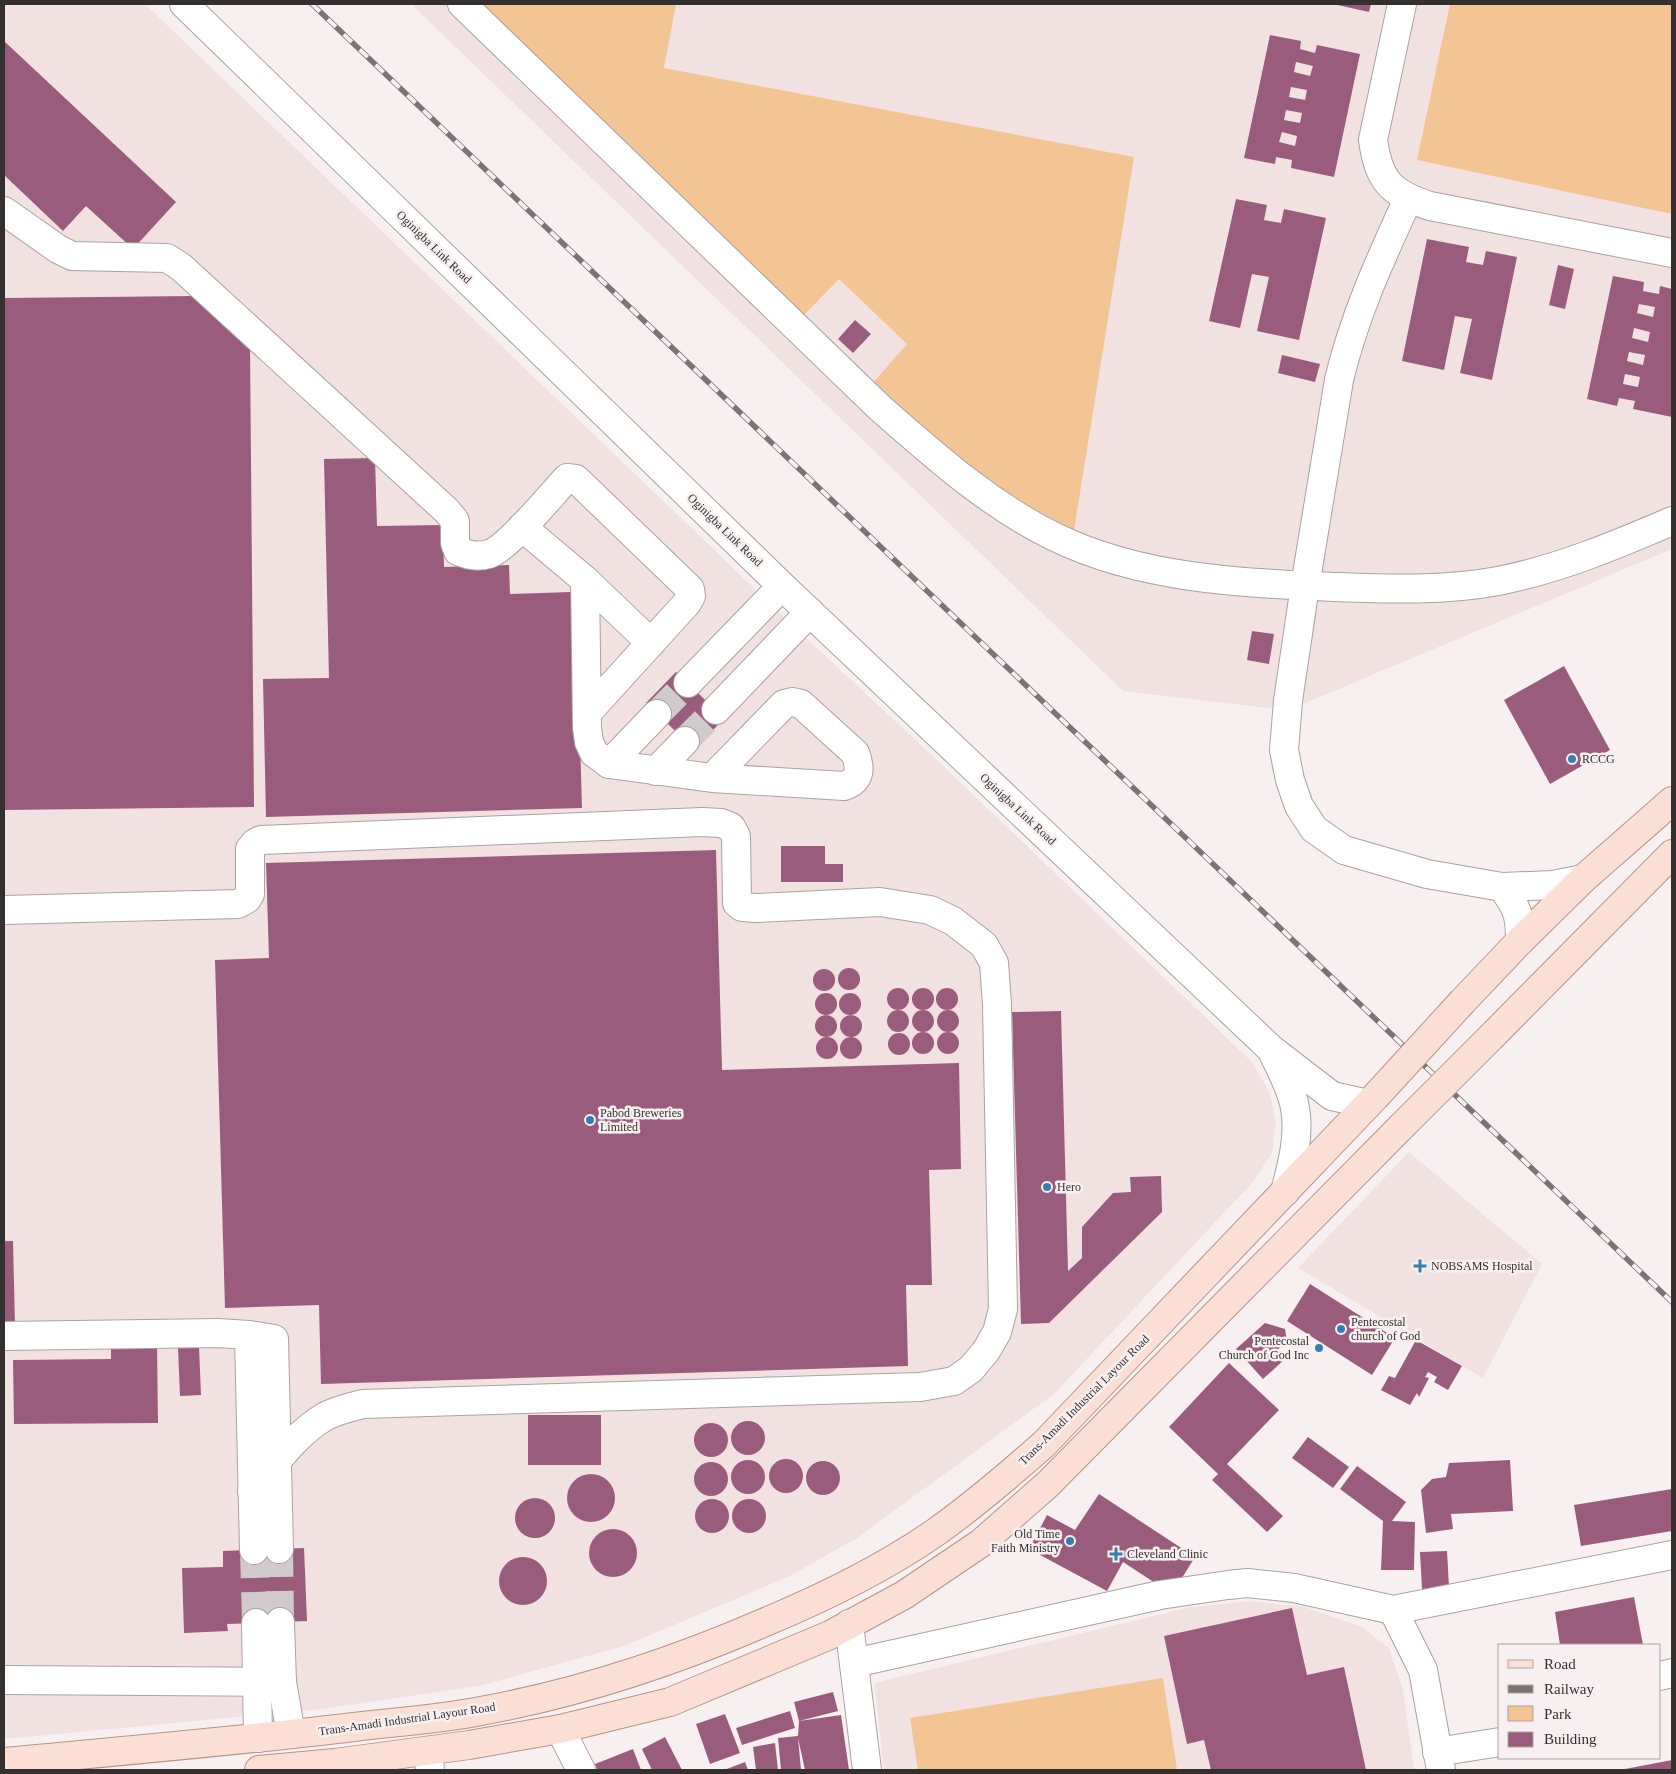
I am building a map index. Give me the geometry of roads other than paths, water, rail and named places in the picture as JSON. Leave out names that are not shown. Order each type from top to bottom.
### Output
[{"type":"main road","name":"Trans-Amadi Industrial Layour Road","points":[[4,1762],[258,1738],[480,1712],[568,1692],[642,1670],[712,1645],[798,1608],[876,1569],[934,1533],[990,1492],[1044,1444],[1285,1192],[1520,941],[1583,879],[1672,801]]},
{"type":"main road","points":[[274,1770],[429,1760],[469,1745],[560,1730],[670,1702],[830,1635],[904,1595],[981,1543],[1048,1484],[1672,854]]},
{"type":"street","name":"Oginigba Link Road","points":[[184,4],[782,586],[1271,1049],[1332,1096],[1354,1102],[1371,1100]]},
{"type":"street","points":[[462,4],[880,408],[942,462],[1018,518],[1057,538],[1102,556],[1153,570],[1214,578],[1305,586],[1388,589],[1458,586],[1498,581],[1549,569],[1611,548],[1672,521]]},
{"type":"street","points":[[1402,4],[1373,140],[1376,162],[1387,184],[1408,199],[1430,206],[1672,254]]},
{"type":"street","points":[[1408,199],[1364,299],[1347,346],[1339,380],[1288,701],[1284,750],[1290,780],[1299,806],[1314,829],[1344,850],[1427,874],[1502,887],[1553,885],[1583,879]]},
{"type":"street","points":[[4,211],[58,250],[72,256],[167,258],[181,267],[447,511],[455,521],[455,543],[458,551],[468,555],[489,554],[503,546],[567,478],[576,479],[690,589],[691,596],[687,603],[587,713]]},
{"type":"street","points":[[522,527],[585,580],[651,643]]},
{"type":"street","points":[[585,580],[589,742],[594,752],[609,764],[712,778],[844,786],[853,782],[858,774],[859,763],[855,753],[822,722],[801,704],[792,702],[784,704],[712,778]]},
{"type":"street","points":[[688,683],[782,586]]},
{"type":"street","points":[[716,710],[810,612]]},
{"type":"street","points":[[714,656],[743,682]]},
{"type":"street","points":[[609,764],[657,714]]},
{"type":"street","points":[[656,771],[685,741]]},
{"type":"street","points":[[4,910],[238,904],[247,899],[250,894],[250,849],[261,840],[702,822],[721,823],[731,827],[736,836],[737,903],[742,907],[757,908],[880,902],[930,910],[953,921],[984,945],[994,963],[997,1004],[1003,1309],[997,1332],[986,1351],[971,1369],[954,1381],[920,1387],[363,1404],[344,1408],[325,1416],[300,1436],[252,1491]]},
{"type":"street","points":[[1502,887],[1513,902],[1520,918],[1520,941]]},
{"type":"street","points":[[1271,1049],[1295,1106],[1297,1123],[1295,1148],[1285,1192]]},
{"type":"street","points":[[4,1336],[218,1333],[261,1337]]},
{"type":"street","points":[[261,1337],[276,1462],[266,1550],[252,1491],[261,1337]]},
{"type":"street","points":[[854,1663],[1160,1595],[1228,1585],[1246,1583],[1294,1588],[1393,1610],[1672,1555]]},
{"type":"street","points":[[1393,1610],[1424,1670],[1439,1761],[1498,1743]]},
{"type":"street","points":[[258,1738],[270,1682],[268,1623]]},
{"type":"street","points":[[849,1624],[867,1770]]},
{"type":"street","points":[[4,1680],[270,1682]]},
{"type":"street","points":[[270,1682],[290,1734]]},
{"type":"street","points":[[560,1730],[581,1770]]},
{"type":"tunnel","points":[[657,714],[688,683]]},
{"type":"tunnel","points":[[685,741],[716,710]]},
{"type":"tunnel","points":[[279,1549],[280,1622]]},
{"type":"tunnel","points":[[254,1550],[256,1623]]},
{"type":"railway","points":[[312,4],[1672,1302]]},
{"type":"place","name":"RCCG","points":[[1572,759]]},
{"type":"place","name":"Pabod Breweries Limited","points":[[590,1120]]},
{"type":"place","name":"Hero","points":[[1047,1187]]},
{"type":"place","name":"NOBSAMS Hospital","points":[[1420,1266]]},
{"type":"place","name":"Pentecostal church of God","points":[[1341,1329]]},
{"type":"place","name":"Pentecostal Church of God Inc","points":[[1319,1348]]},
{"type":"place","name":"Old Time Faith Ministry","points":[[1070,1541]]},
{"type":"place","name":"Cleveland Clinic","points":[[1116,1554]]}]
